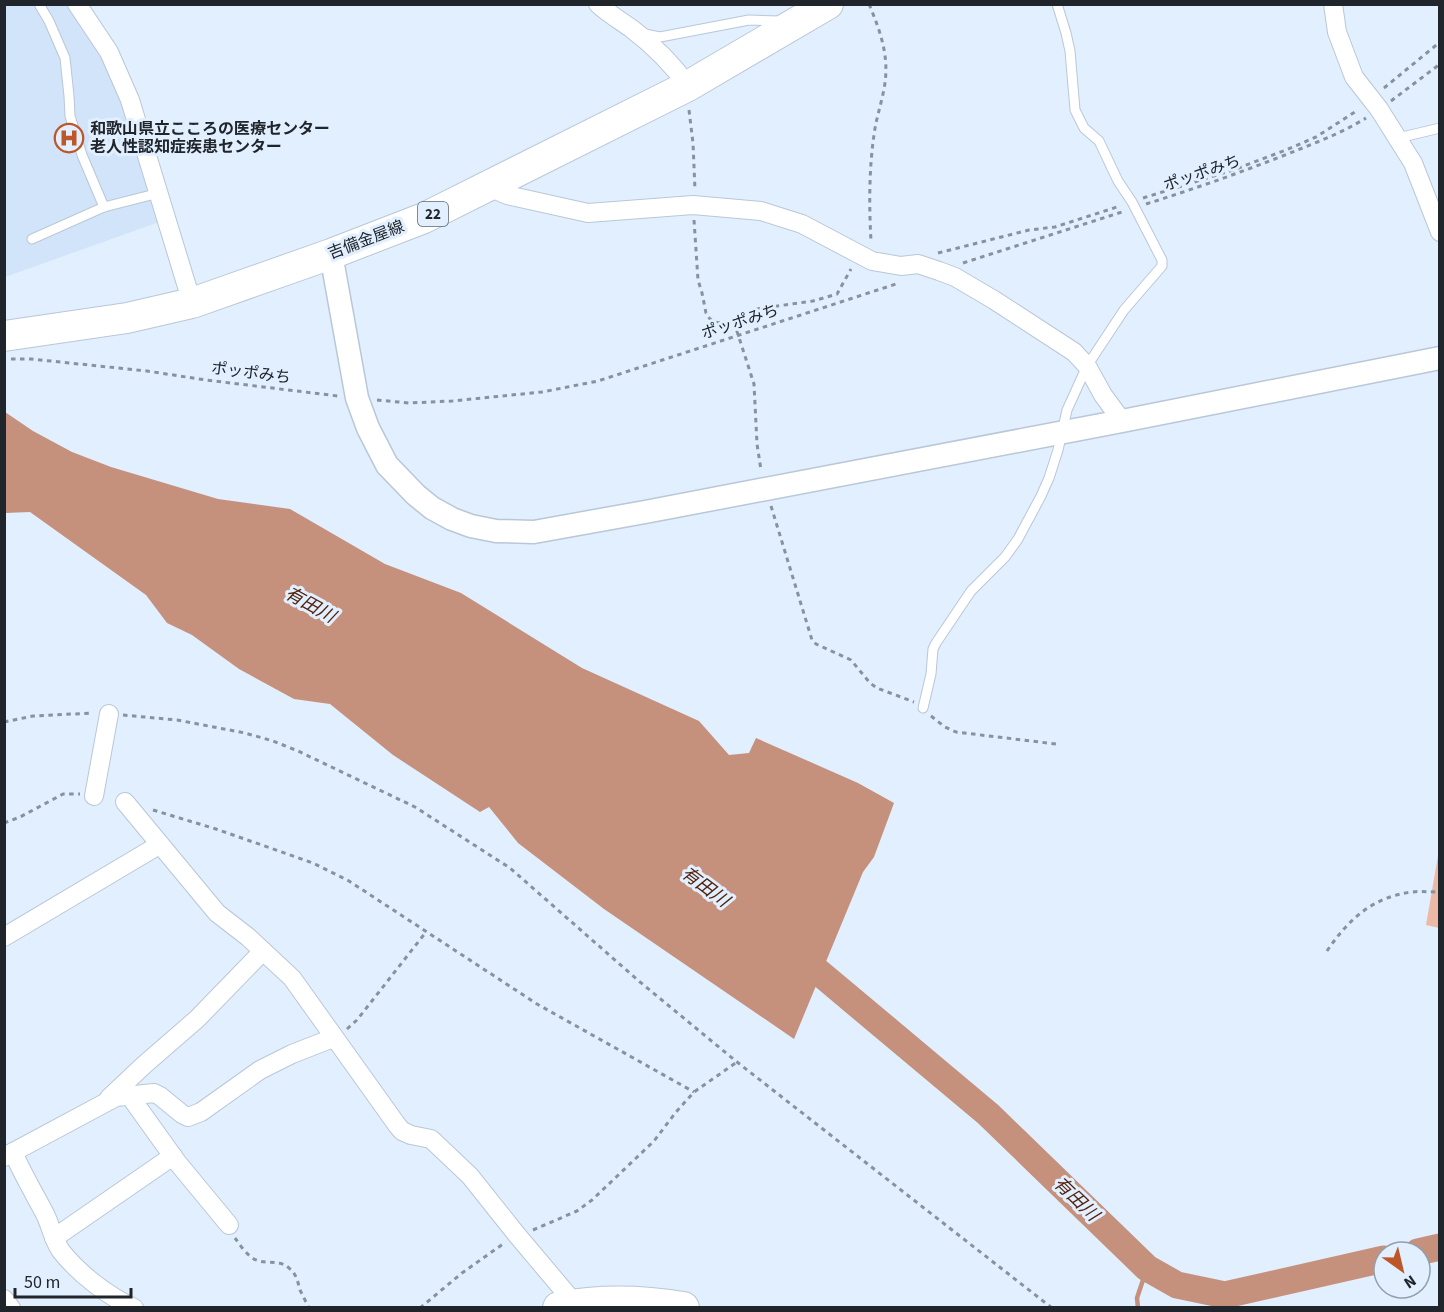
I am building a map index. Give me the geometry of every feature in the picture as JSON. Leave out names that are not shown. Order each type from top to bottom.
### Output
[{"type":"highway","points":[[566,1306],[627,1301],[683,1308]]},
{"type":"main road","name":"吉備金屋線","points":[[4,336],[127,318],[192,303],[332,254],[424,218],[686,87],[817,9]]},
{"type":"street","points":[[77,4],[109,52],[130,100],[192,303]]},
{"type":"street","points":[[1333,4],[1337,32],[1354,77],[1375,104],[1413,163],[1440,232]]},
{"type":"street","points":[[606,8],[634,30],[677,71],[686,87]]},
{"type":"street","points":[[487,186],[507,195],[588,213],[693,205],[761,211],[802,224],[872,261],[902,266],[918,264],[939,271],[955,277],[1074,352],[1087,366],[1103,395],[1122,421]]},
{"type":"street","points":[[332,254],[357,398],[368,428],[387,465],[432,508],[471,526],[496,531],[534,532],[1063,433],[1440,358]]},
{"type":"street","points":[[94,796],[109,714]]},
{"type":"street","points":[[125,802],[217,913],[248,937],[292,978],[402,1131],[431,1139],[470,1176],[517,1234],[566,1306]]},
{"type":"street","points":[[4,937],[159,844]]},
{"type":"street","points":[[103,1104],[197,1019],[264,951]]},
{"type":"street","points":[[134,1308],[103,1290],[61,1251],[45,1214],[9,1155],[116,1097],[154,1093],[160,1095],[182,1114],[188,1117],[194,1116],[260,1070],[333,1038]]},
{"type":"street","points":[[129,1095],[173,1156],[228,1224]]},
{"type":"street","points":[[54,1238],[173,1156]]},
{"type":"street","points":[[4,1299],[11,1308]]},
{"type":"lane","points":[[39,4],[65,58],[70,116],[82,155],[104,207]]},
{"type":"lane","points":[[923,708],[936,643],[971,591],[1005,557],[1018,539],[1041,496],[1063,433],[1067,410],[1087,366],[1124,310],[1162,266],[1162,260],[1118,181],[1099,141],[1084,128],[1075,110],[1070,51],[1057,4]]},
{"type":"lane","points":[[634,30],[649,36],[660,37],[749,20],[773,21],[817,9]]},
{"type":"lane","points":[[1398,138],[1440,128]]},
{"type":"lane","points":[[32,240],[104,207],[159,193]]},
{"type":"path","points":[[686,87],[695,172],[696,189],[693,205],[698,280],[706,313],[710,319],[721,323],[734,322],[756,309],[813,301],[837,294],[849,272],[859,261],[870,254],[871,245],[873,137],[885,88],[887,61],[881,36],[868,4]]},
{"type":"path","points":[[918,264],[947,250],[1029,230],[1055,227],[1133,205],[1303,143],[1375,104],[1440,42]]},
{"type":"path","name":"ポッポみち","points":[[939,271],[1133,205],[1237,174],[1335,135],[1362,121],[1375,104],[1440,64]]},
{"type":"path","name":"ポッポみち","points":[[4,359],[147,370],[206,380],[409,403],[452,401],[542,392],[598,381],[905,281]]},
{"type":"path","points":[[734,322],[754,384],[760,466],[812,640],[851,660],[876,688],[915,702],[945,727],[956,732],[1056,744]]},
{"type":"path","points":[[4,722],[33,716],[93,713],[177,720],[245,733],[298,751],[416,807],[510,868],[640,982],[737,1062],[1052,1308]]},
{"type":"path","points":[[4,823],[20,818],[63,794],[94,796]]},
{"type":"path","points":[[125,802],[216,829],[313,863],[349,881],[537,1004],[694,1092]]},
{"type":"path","points":[[1327,951],[1344,927],[1361,912],[1375,904],[1388,898],[1413,892],[1440,892]]},
{"type":"path","points":[[333,1038],[357,1020],[426,932]]},
{"type":"path","points":[[420,1308],[491,1251],[517,1234],[552,1223],[577,1211],[592,1200],[654,1140],[694,1092],[737,1062]]},
{"type":"path","points":[[228,1224],[252,1258],[260,1262],[275,1262],[290,1269],[296,1276],[300,1291],[309,1308]]},
{"type":"shaded area","name":"和歌山県立こころの医療センター 老人性認知症疾患センター","points":[[4,5],[70,5],[102,51],[120,96],[159,222],[5,277]]},
{"type":"shaded area","points":[[1439,850],[1439,928],[1426,925]]},
{"type":"water","points":[[5,412],[33,431],[72,452],[111,467],[218,499],[290,509],[385,564],[461,593],[582,668],[699,721],[729,755],[749,753],[756,738],[858,783],[894,803],[874,857],[863,872],[794,1039],[604,909],[518,843],[489,807],[480,812],[393,755],[330,704],[294,699],[239,669],[192,635],[167,623],[146,595],[30,512],[5,513]]},
{"type":"waterway","name":"有田川","points":[[792,952],[988,1114],[1147,1268],[1177,1285],[1225,1295],[1372,1262]]},
{"type":"waterway","name":"有田川","points":[[1432,1249],[1440,1247]]},
{"type":"waterway","points":[[1138,1308],[1137,1298],[1147,1268]]},
{"type":"place","name":"和歌山県立こころの医療センター 老人性認知症疾患センター","points":[[69,138]]}]
